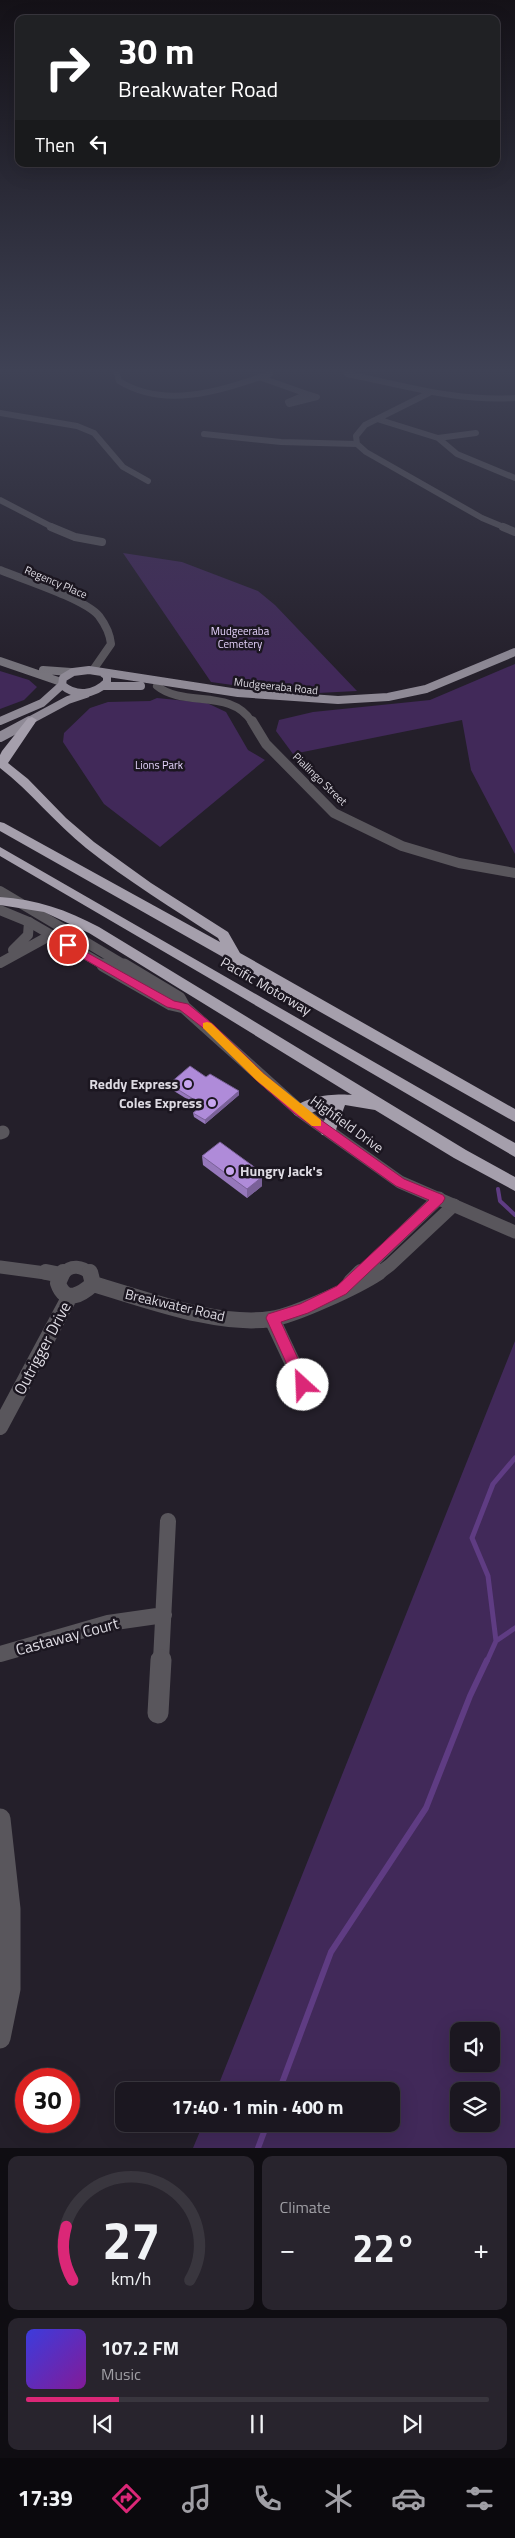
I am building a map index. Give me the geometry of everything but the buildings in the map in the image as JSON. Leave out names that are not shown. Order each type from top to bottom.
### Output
[{"type":"highway","points":[[32,720],[6,751],[1,763],[24,781],[62,821],[90,845],[146,886],[223,936],[235,956]]},
{"type":"highway","name":"Pacific Motorway","points":[[0,826],[235,956],[515,1116]]},
{"type":"highway","name":"Pacific Motorway","points":[[0,851],[515,1151]]},
{"type":"highway","points":[[0,901],[19,902],[55,910],[94,930],[460,1154],[515,1185]]},
{"type":"highway","points":[[300,1111],[319,1102],[340,1099],[382,1105]]},
{"type":"highway","points":[[328,1131],[340,1099]]},
{"type":"main road","name":"Mudgeeraba Road","points":[[93,670],[176,685],[294,701],[359,700],[430,687],[515,652]]},
{"type":"main road","points":[[0,661],[49,671],[93,670]]},
{"type":"main road","points":[[16,665],[62,683],[71,691],[88,693]]},
{"type":"main road","points":[[0,721],[38,706],[54,695],[71,672]]},
{"type":"main road","points":[[0,737],[68,700],[105,686],[108,679],[103,673]]},
{"type":"main road","name":"Mudgeeraba Road","points":[[105,686],[176,685]]},
{"type":"street","points":[[136,474],[148,481]]},
{"type":"street","points":[[405,474],[482,518],[515,532]]},
{"type":"street","points":[[0,500],[81,539],[102,542]]},
{"type":"street","name":"Regency Place","points":[[0,570],[84,605],[98,615],[110,634],[111,644],[108,652],[93,670]]},
{"type":"street","name":"Piallingo Street","points":[[158,686],[167,694],[218,701],[239,707],[248,715],[266,744],[334,813],[402,846],[459,863],[515,873]]},
{"type":"street","name":"Highfield Drive","points":[[0,891],[179,998],[184,1006],[211,1029],[260,1077],[300,1111],[400,1182],[515,1232]]},
{"type":"street","name":"Highfield Drive","points":[[0,910],[29,922],[171,1004],[184,1006]]},
{"type":"street","points":[[0,963],[51,935],[51,921]]},
{"type":"street","points":[[0,958],[26,938],[29,931],[29,922]]},
{"type":"street","name":"Breakwater Road","points":[[342,1290],[439,1198]]},
{"type":"street","name":"Breakwater Road","points":[[93,1284],[194,1313],[242,1320],[272,1318],[314,1304],[377,1274],[390,1265],[454,1205]]},
{"type":"street","points":[[0,1267],[22,1268],[61,1275]]},
{"type":"street","points":[[82,1267],[91,1273],[93,1284],[81,1295],[70,1296],[59,1287],[61,1275],[69,1268],[82,1267]]},
{"type":"street","name":"Outrigger Drive","points":[[0,1427],[70,1296]]},
{"type":"street","points":[[272,1318],[303,1385]]},
{"type":"street","points":[[158,1713],[168,1521]]},
{"type":"street","name":"Castaway Court","points":[[0,1654],[108,1623],[164,1616]]},
{"type":"street","points":[[0,2038],[10,1989],[10,1909],[1,1828]]},
{"type":"green space","name":"Mudgeeraba Cemetery","points":[[123,553],[182,562],[258,591],[275,605],[357,691],[298,694],[211,682]]},
{"type":"green space","points":[[515,664],[515,854],[471,770],[462,720],[293,754],[276,731],[279,720],[313,712],[430,700]]},
{"type":"green space","points":[[0,671],[29,680],[37,687],[24,700],[0,709]]},
{"type":"green space","name":"Lions Park","points":[[157,698],[207,703],[226,712],[248,750],[265,760],[160,847],[104,804],[63,742],[64,733],[90,708],[108,702],[150,701]]},
{"type":"green space","points":[[515,1341],[515,2148],[193,2148],[200,2132],[400,2132],[400,2082],[220,2082]]},
{"type":"waterway","points":[[498,1189],[500,1201],[515,1215]]},
{"type":"waterway","points":[[496,1641],[488,1576],[472,1538],[493,1484],[515,1458]]},
{"type":"waterway","points":[[496,1641],[515,1628]]},
{"type":"waterway","points":[[487,1661],[496,1641]]},
{"type":"waterway","points":[[282,2082],[331,1952],[426,1808],[470,1696],[487,1660]]},
{"type":"waterway","points":[[258,2148],[264,2132]]},
{"type":"slow traffic","points":[[207,1025],[260,1077],[316,1123]]},
{"type":"place","name":"Reddy Express","points":[[188,1084]]},
{"type":"place","name":"Coles Express","points":[[212,1103]]},
{"type":"place","name":"Hungry Jack's","points":[[230,1171]]},
{"type":"route","points":[[68,945],[171,1004],[184,1006],[211,1029],[260,1077],[300,1111],[400,1182],[439,1198],[342,1290],[293,1313],[272,1318],[303,1385]]}]
